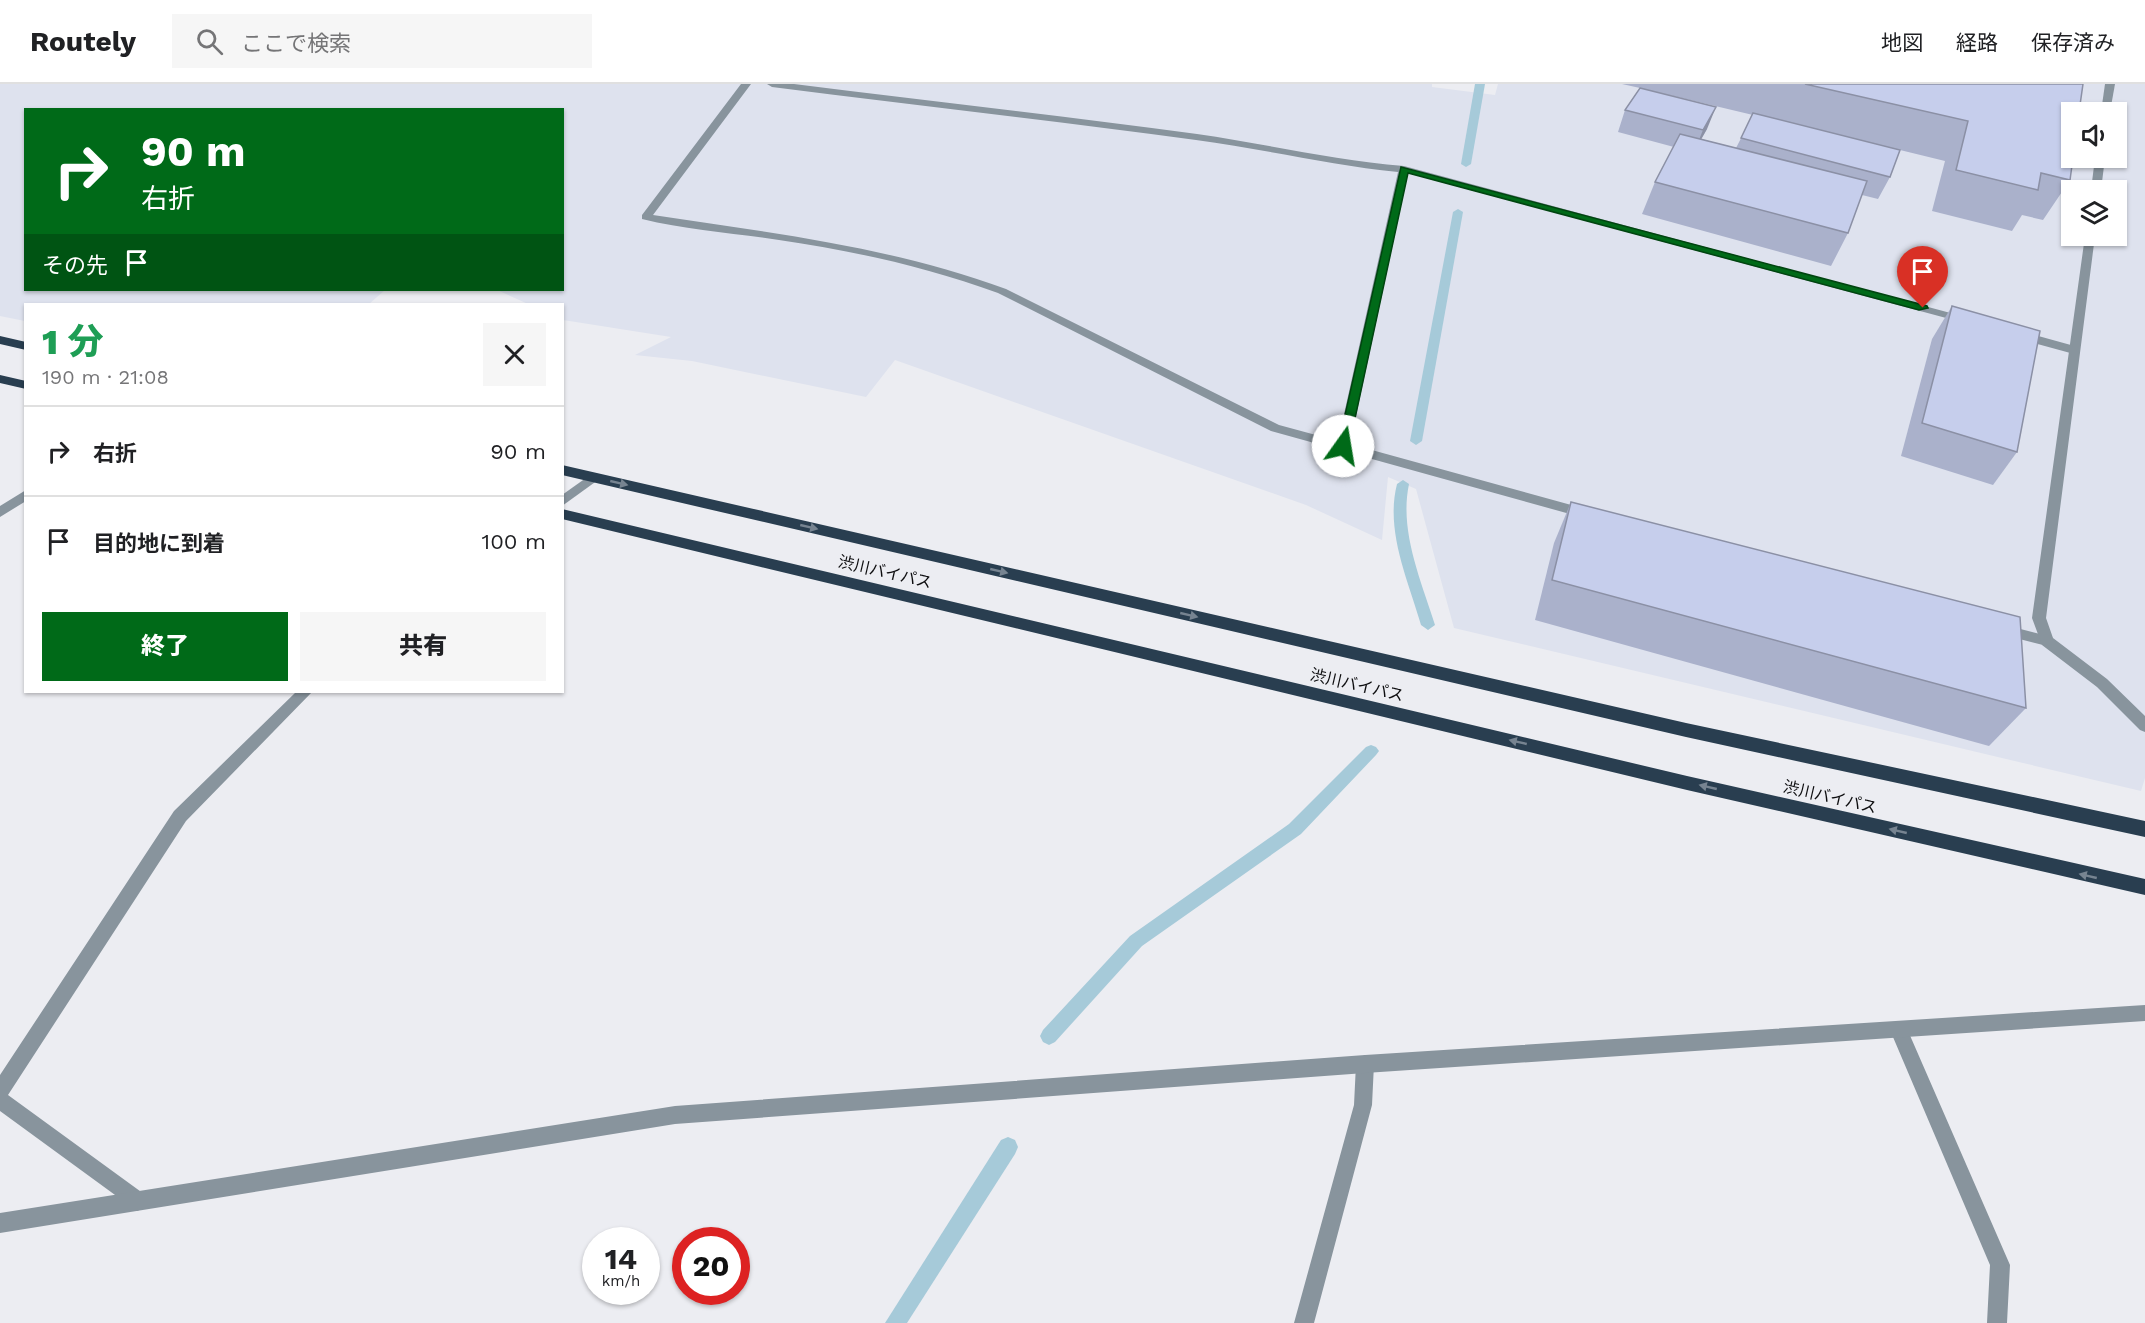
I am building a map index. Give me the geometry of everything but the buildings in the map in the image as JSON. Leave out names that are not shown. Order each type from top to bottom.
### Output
[{"type":"highway","points":[[0,340],[24,346]]},
{"type":"highway","points":[[0,379],[24,385]]},
{"type":"highway","name":"渋川バイパス","points":[[564,470],[1686,730],[2145,829]]},
{"type":"highway","name":"渋川バイパス","points":[[564,514],[1687,783],[2100,879],[2145,886]]},
{"type":"street","points":[[746,84],[646,217],[860,251],[961,274],[1002,291],[1275,428],[1597,517]]},
{"type":"street","points":[[772,84],[1195,136],[1274,148],[1348,164],[1404,169],[1971,322]]},
{"type":"street","points":[[2107,102],[2110,84]]},
{"type":"street","points":[[1343,446],[1404,169]]},
{"type":"street","points":[[2047,641],[2039,618],[2089,246]]},
{"type":"street","points":[[2006,331],[2074,350]]},
{"type":"street","points":[[564,500],[593,477]]},
{"type":"street","points":[[0,512],[24,495]]},
{"type":"street","points":[[1989,625],[2047,641],[2102,683],[2145,726]]},
{"type":"street","points":[[0,1091],[180,816],[304,693]]},
{"type":"street","points":[[0,1223],[675,1115],[1365,1064],[2145,1013]]},
{"type":"street","points":[[1899,1030],[2000,1265],[1997,1323]]},
{"type":"street","points":[[1304,1323],[1363,1105],[1365,1064]]},
{"type":"street","points":[[0,1100],[137,1201]]},
{"type":"shaded area","points":[[0,84],[1432,84],[1432,87],[1495,95],[1498,84],[2145,84],[2145,778],[2141,791],[1454,628],[1416,489],[1388,477],[1382,540],[1306,505],[895,360],[866,397],[692,361],[635,355],[671,337],[564,320],[564,303],[526,303],[499,291],[564,291],[564,108],[24,108],[24,291],[384,291],[370,303],[24,303],[24,321],[0,316]]},
{"type":"waterway","points":[[1466,164],[1480,84]]},
{"type":"waterway","points":[[1416,441],[1458,212]]},
{"type":"waterway","points":[[1403,484],[1398,505],[1405,549],[1428,625]]},
{"type":"waterway","points":[[1049,1036],[1136,941],[1295,829],[1371,751]]},
{"type":"waterway","points":[[895,1323],[1008,1147]]},
{"type":"route","points":[[1343,446],[1404,169],[1923,308]]}]
